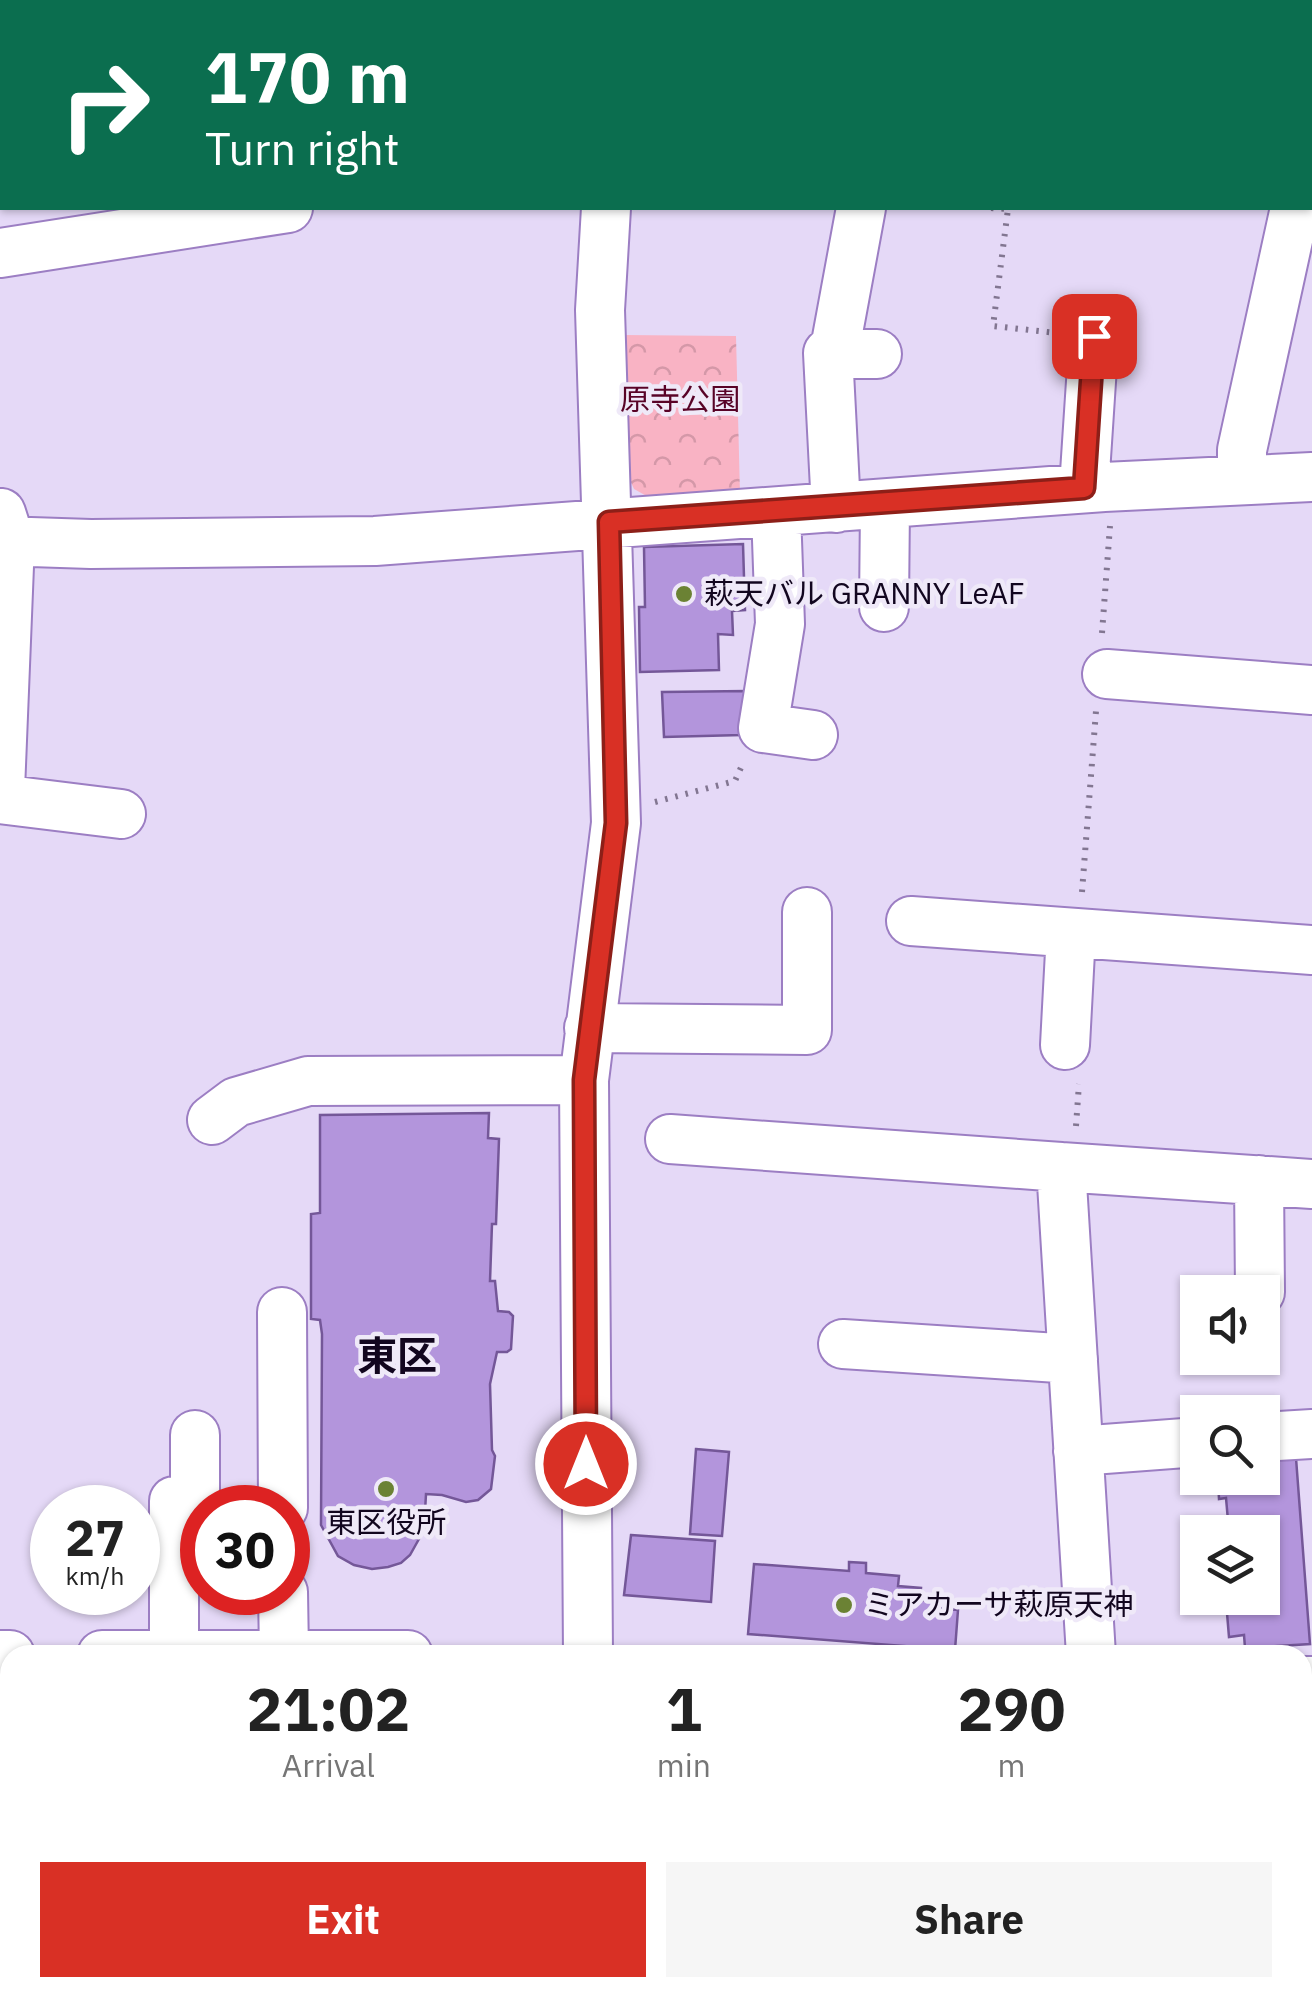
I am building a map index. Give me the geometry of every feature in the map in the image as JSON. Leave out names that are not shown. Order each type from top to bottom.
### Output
[{"type":"street","points":[[0,253],[275,210]]},
{"type":"street","points":[[588,1645],[584,1080],[616,823],[600,310],[606,210]]},
{"type":"street","points":[[836,508],[828,353],[855,354],[861,210]]},
{"type":"street","points":[[1242,480],[1242,450],[1295,210]]},
{"type":"street","points":[[1084,488],[1094,336]]},
{"type":"street","points":[[0,790],[3,531],[91,544],[374,541],[1084,488],[1312,478]]},
{"type":"street","points":[[884,607],[885,505]]},
{"type":"street","points":[[776,512],[780,624],[763,728],[813,735]]},
{"type":"street","points":[[1107,674],[1312,690]]},
{"type":"street","points":[[0,799],[122,814]]},
{"type":"street","points":[[589,1028],[807,1030],[806,912]]},
{"type":"street","points":[[911,921],[1312,950]]},
{"type":"street","points":[[1065,1045],[1071,933]]},
{"type":"street","points":[[212,1120],[236,1102],[308,1081],[584,1080]]},
{"type":"street","points":[[670,1139],[1312,1184]]},
{"type":"street","points":[[1067,1167],[1072,1359],[1090,1645]]},
{"type":"street","points":[[1260,1180],[1260,1275]]},
{"type":"street","points":[[282,1312],[283,1485]]},
{"type":"street","points":[[843,1344],[1072,1359]]},
{"type":"street","points":[[1280,1436],[1312,1434]]},
{"type":"street","points":[[174,1645],[174,1502],[195,1500],[195,1435]]},
{"type":"street","points":[[1078,1451],[1180,1443]]},
{"type":"street","points":[[291,1615],[300,1645]]},
{"type":"path","points":[[1008,210],[993,326],[1094,336]]},
{"type":"path","points":[[616,823],[676,794],[735,781],[754,738],[763,728]]},
{"type":"path","points":[[1065,1045],[1081,1058],[1067,1167]]},
{"type":"green space","name":"原寺公園","points":[[623,335],[736,336],[740,494],[652,499],[634,489],[622,463]]},
{"type":"building","points":[[743,544],[745,610],[732,611],[733,635],[718,634],[719,670],[640,672],[639,607],[645,607],[644,547]]},
{"type":"building","points":[[746,691],[746,720],[740,720],[741,735],[664,737],[662,692]]},
{"type":"building","points":[[489,1113],[488,1138],[499,1139],[490,1281],[495,1281],[498,1311],[513,1316],[511,1349],[497,1352],[490,1384],[495,1456],[491,1489],[478,1500],[466,1502],[426,1494],[424,1530],[410,1555],[388,1567],[354,1565],[338,1556],[321,1525],[322,1334],[320,1320],[311,1319],[311,1214],[320,1213],[320,1115]]},
{"type":"building","points":[[696,1449],[729,1452],[722,1536],[690,1534]]},
{"type":"building","points":[[1296,1458],[1310,1644],[1245,1645],[1244,1635],[1229,1637],[1227,1615],[1280,1615],[1280,1515],[1228,1515],[1226,1498],[1219,1499],[1219,1495],[1280,1495],[1280,1459]]},
{"type":"building","points":[[631,1535],[715,1541],[711,1602],[624,1595]]},
{"type":"building","name":"ミアカーサ萩原天神","points":[[849,1562],[866,1563],[866,1573],[899,1576],[898,1586],[921,1588],[920,1600],[937,1602],[937,1608],[958,1610],[955,1645],[890,1645],[748,1634],[754,1564],[849,1571]]},
{"type":"place","name":"萩天バル GRANNY LeAF","points":[[684,594]]},
{"type":"place","name":"東区役所","points":[[386,1489]]},
{"type":"place","name":"ミアカーサ萩原天神","points":[[844,1605]]},
{"type":"district","name":"東区","points":[[397,1356]]},
{"type":"route","points":[[586,1464],[584,1080],[616,823],[609,522],[1084,488],[1094,336]]}]
